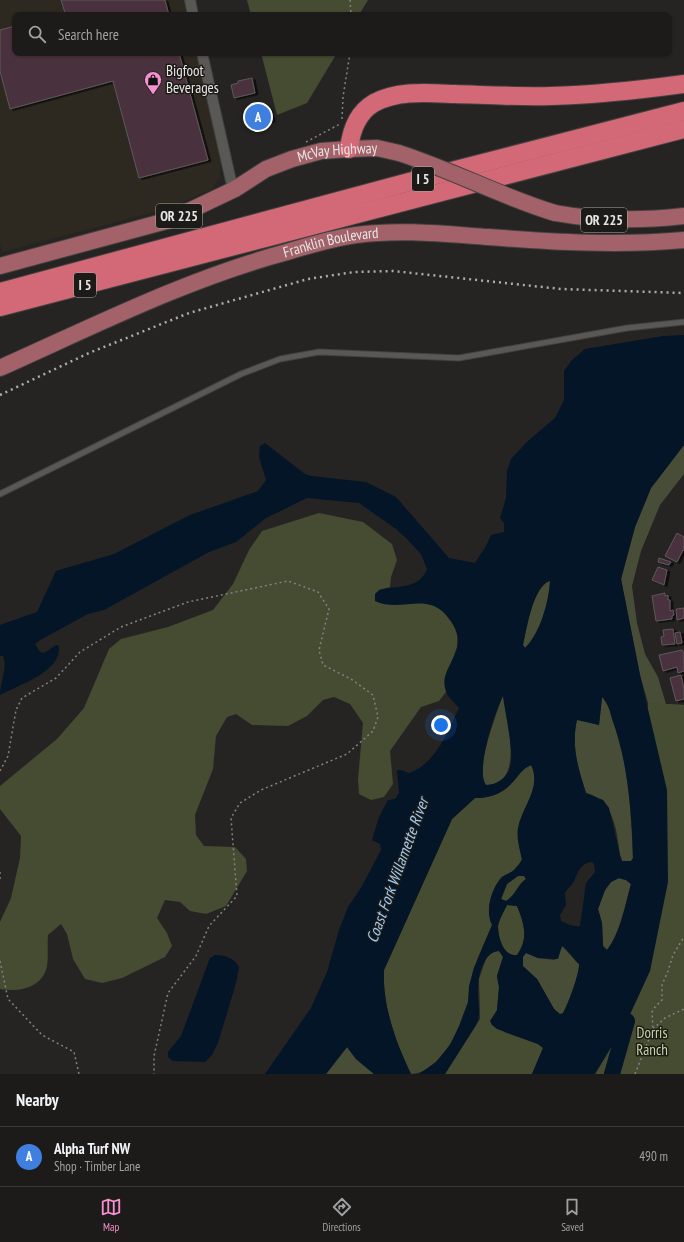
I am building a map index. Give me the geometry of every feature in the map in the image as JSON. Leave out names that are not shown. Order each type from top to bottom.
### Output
[{"type":"highway","points":[[349,149],[350,132],[359,117],[374,104],[395,96],[417,93],[551,96],[644,89],[684,84]]},
{"type":"highway","name":"I 5","points":[[0,292],[401,184],[684,111]]},
{"type":"highway","name":"I 5","points":[[0,307],[684,129]]},
{"type":"main road","name":"McVay Highway","points":[[0,266],[170,220],[235,189],[266,170],[292,159],[321,151],[377,148],[399,153],[425,162],[530,206],[555,213],[606,220],[653,220],[684,216]]},
{"type":"main road","name":"Franklin Boulevard","points":[[0,368],[166,294],[244,264],[356,235],[386,232],[418,233],[553,242],[652,243],[684,240]]},
{"type":"street","points":[[190,0],[192,12]]},
{"type":"street","points":[[203,56],[231,181],[235,189]]},
{"type":"lane","points":[[0,494],[241,374],[280,359],[319,352],[459,358],[627,328],[684,322]]},
{"type":"path","points":[[350,0],[351,12]]},
{"type":"path","points":[[304,143],[342,123],[343,97],[350,56]]},
{"type":"path","points":[[0,771],[8,756],[16,710],[22,698],[56,678],[80,652],[121,627],[188,602],[288,581],[318,592],[329,609],[319,650],[323,665],[351,679],[373,696],[378,717],[373,731],[347,754],[261,790],[240,803],[231,818],[237,896],[209,926],[196,956],[168,993],[154,1056],[154,1074]]},
{"type":"path","points":[[0,872],[0,880]]},
{"type":"path","points":[[635,1074],[653,1029],[652,1012],[658,1002],[662,1000],[662,985],[673,955],[684,938]]},
{"type":"path","points":[[0,961],[8,998],[42,1035],[74,1052],[79,1074]]},
{"type":"path","points":[[653,1029],[665,1018],[684,1009]]},
{"type":"shaded area","points":[[0,0],[185,0],[187,12],[12,12],[12,56],[198,56],[221,160],[220,177],[212,189],[170,208],[2,252],[0,243]]},
{"type":"green space","points":[[247,0],[368,0],[361,12],[250,12]]},
{"type":"green space","points":[[262,56],[335,56],[307,103],[277,115]]},
{"type":"green space","name":"Dorris Ranch","points":[[684,445],[684,474],[660,505],[641,551],[632,586],[637,623],[645,654],[658,677],[666,704],[684,705],[684,1074],[595,1074],[627,1021],[648,703],[640,675],[621,579],[635,527],[651,488]]},
{"type":"green space","points":[[319,513],[363,522],[392,544],[397,560],[391,577],[390,587],[379,590],[440,607],[455,626],[458,633],[457,647],[445,680],[446,692],[439,701],[421,707],[390,751],[393,784],[384,797],[371,800],[359,794],[358,779],[363,723],[350,704],[334,697],[323,700],[307,716],[288,726],[252,725],[236,714],[227,717],[216,736],[213,769],[195,815],[196,835],[204,846],[235,847],[246,859],[247,871],[226,906],[206,914],[190,911],[180,902],[165,900],[157,918],[167,933],[172,946],[165,957],[122,978],[102,983],[85,979],[73,959],[67,934],[61,924],[48,935],[48,958],[46,970],[43,976],[27,988],[14,990],[0,989],[0,922],[11,898],[20,858],[21,836],[0,809],[0,786],[57,739],[84,708],[109,649],[121,639],[168,627],[213,610],[233,584],[249,550],[262,531]]},
{"type":"green space","points":[[550,580],[548,598],[540,626],[536,634],[525,648],[523,645],[531,609],[539,591]]},
{"type":"green space","points":[[503,695],[511,749],[510,763],[506,775],[498,782],[486,785],[483,778],[485,755],[492,727]]},
{"type":"green space","points":[[602,697],[610,710],[617,729],[622,750],[631,821],[633,859],[631,861],[622,861],[615,827],[608,809],[603,802],[586,793],[576,757],[575,729],[577,719],[599,725]]},
{"type":"green space","name":"Dorris Ranch","points":[[648,703],[684,705],[684,1074],[595,1074],[627,1021],[650,971],[667,790]]},
{"type":"green space","points":[[532,765],[535,779],[533,791],[523,816],[520,832],[522,859],[514,870],[501,878],[494,888],[489,907],[492,925],[474,968],[465,1014],[454,1037],[439,1058],[421,1072],[411,1074],[391,1024],[385,997],[384,970],[452,819],[475,798],[490,796],[503,791],[523,770]]},
{"type":"green space","points":[[518,876],[524,876],[526,879],[520,884],[509,899],[506,901],[501,899],[507,884]]},
{"type":"green space","points":[[618,878],[626,880],[631,884],[619,927],[607,950],[603,946],[602,923],[598,909],[605,890],[611,882]]},
{"type":"green space","points":[[507,905],[517,906],[522,918],[524,937],[521,949],[517,955],[508,953],[500,941],[498,926]]},
{"type":"green space","points":[[562,946],[579,964],[579,968],[571,996],[563,1013],[560,1015],[554,1009],[537,979],[522,966],[523,956],[526,953],[538,958],[555,960]]},
{"type":"green space","points":[[492,951],[499,951],[503,957],[497,976],[499,987],[497,1010],[504,1032],[538,1044],[543,1048],[532,1074],[445,1074],[480,1019],[479,979],[487,956]]},
{"type":"green space","points":[[347,1047],[356,1059],[374,1074],[326,1074]]},
{"type":"water","name":"Coast Fork Willamette River","points":[[684,335],[684,445],[651,488],[635,527],[621,579],[640,675],[667,790],[668,882],[650,971],[627,1021],[595,1074],[532,1074],[543,1048],[538,1044],[497,1029],[490,1021],[497,1010],[499,987],[497,976],[503,957],[499,951],[494,952],[486,959],[479,976],[479,1016],[476,1025],[445,1074],[419,1074],[436,1062],[450,1045],[468,1002],[469,986],[474,968],[492,925],[489,907],[494,888],[501,878],[514,870],[522,860],[518,844],[518,828],[533,789],[534,773],[531,765],[523,770],[503,791],[490,796],[475,798],[452,819],[384,970],[385,997],[391,1024],[400,1050],[411,1074],[374,1074],[356,1059],[347,1047],[326,1074],[265,1074],[311,1008],[327,972],[339,930],[348,907],[362,886],[381,850],[380,844],[372,840],[379,817],[388,800],[395,799],[399,793],[397,770],[409,773],[426,763],[440,746],[459,708],[447,694],[444,682],[446,673],[457,648],[458,638],[446,615],[438,608],[430,605],[394,605],[375,601],[375,594],[379,590],[407,586],[413,584],[423,576],[427,569],[421,554],[396,529],[359,503],[307,498],[266,518],[236,542],[209,552],[104,610],[88,614],[40,640],[35,644],[40,652],[44,653],[56,645],[59,646],[58,655],[54,663],[27,682],[0,695],[5,665],[3,656],[0,656],[0,625],[37,612],[56,571],[114,554],[190,515],[258,491],[266,480],[259,457],[260,446],[265,443],[305,474],[311,476],[366,482],[396,497],[449,558],[475,563],[491,535],[504,532],[504,523],[500,518],[506,498],[507,471],[511,459],[528,441],[555,418],[564,400],[564,371],[572,360],[585,349],[663,336]],"holes":[[[550,581],[548,598],[543,617],[535,634],[525,648],[523,645],[529,619],[539,591],[544,584]],[[503,696],[510,739],[511,762],[510,767],[503,778],[491,785],[486,785],[483,778],[484,755],[491,727]],[[602,697],[610,710],[622,753],[628,788],[632,823],[633,858],[631,861],[622,861],[609,808],[603,800],[586,793],[576,757],[575,730],[577,720],[599,725]],[[592,862],[594,864],[595,872],[586,883],[580,926],[572,926],[561,921],[560,915],[566,905],[565,893],[573,883],[582,866]],[[518,876],[524,876],[526,879],[520,884],[512,896],[506,901],[501,899],[507,884]],[[619,878],[626,880],[631,884],[619,927],[607,950],[603,946],[602,923],[598,909],[605,890],[611,882]],[[507,905],[517,906],[522,919],[524,931],[523,943],[517,955],[508,953],[500,941],[498,926],[500,918]],[[562,946],[579,964],[578,974],[563,1013],[560,1014],[554,1009],[537,979],[523,966],[523,957],[526,953],[538,958],[558,959]]]},
{"type":"water","points":[[215,955],[235,961],[239,967],[236,983],[218,1043],[212,1055],[205,1062],[173,1061],[168,1057],[168,1052],[181,1036],[210,958]]},
{"type":"building","points":[[61,0],[165,0],[168,12],[65,12]]},
{"type":"building","name":"Bigfoot Beverages","points":[[12,27],[12,56],[180,56],[208,160],[139,178],[113,81],[10,109],[0,71],[0,30]]},
{"type":"building","points":[[252,78],[255,93],[234,98],[231,85],[238,83],[238,81]]},
{"type":"building","points":[[269,108],[272,120],[247,126],[245,114]]},
{"type":"building","points":[[677,533],[684,537],[684,551],[683,550],[677,562],[665,556]]},
{"type":"building","points":[[659,558],[671,562],[669,565],[658,562]]},
{"type":"building","points":[[658,567],[667,570],[664,585],[652,580]]},
{"type":"building","points":[[665,593],[665,596],[668,595],[668,600],[670,600],[670,611],[673,610],[674,615],[672,616],[672,619],[656,621],[652,596]]},
{"type":"building","points":[[684,608],[684,618],[677,620],[676,609]]},
{"type":"building","points":[[673,629],[675,644],[662,645],[661,637],[664,636],[663,630]]},
{"type":"building","points":[[680,632],[682,643],[677,644],[675,633]]},
{"type":"building","points":[[682,650],[684,654],[684,671],[678,673],[677,667],[663,671],[659,655]]},
{"type":"building","points":[[681,675],[684,689],[684,699],[676,701],[670,678]]},
{"type":"waterway","points":[[612,1074],[627,1021]]},
{"type":"railway","points":[[0,395],[89,353],[189,313],[308,279],[354,272],[393,271],[561,289],[684,293]]},
{"type":"place","name":"Bigfoot Beverages","points":[[153,95]]},
{"type":"place","name":"Alpha Turf NW","points":[[258,117]]}]
